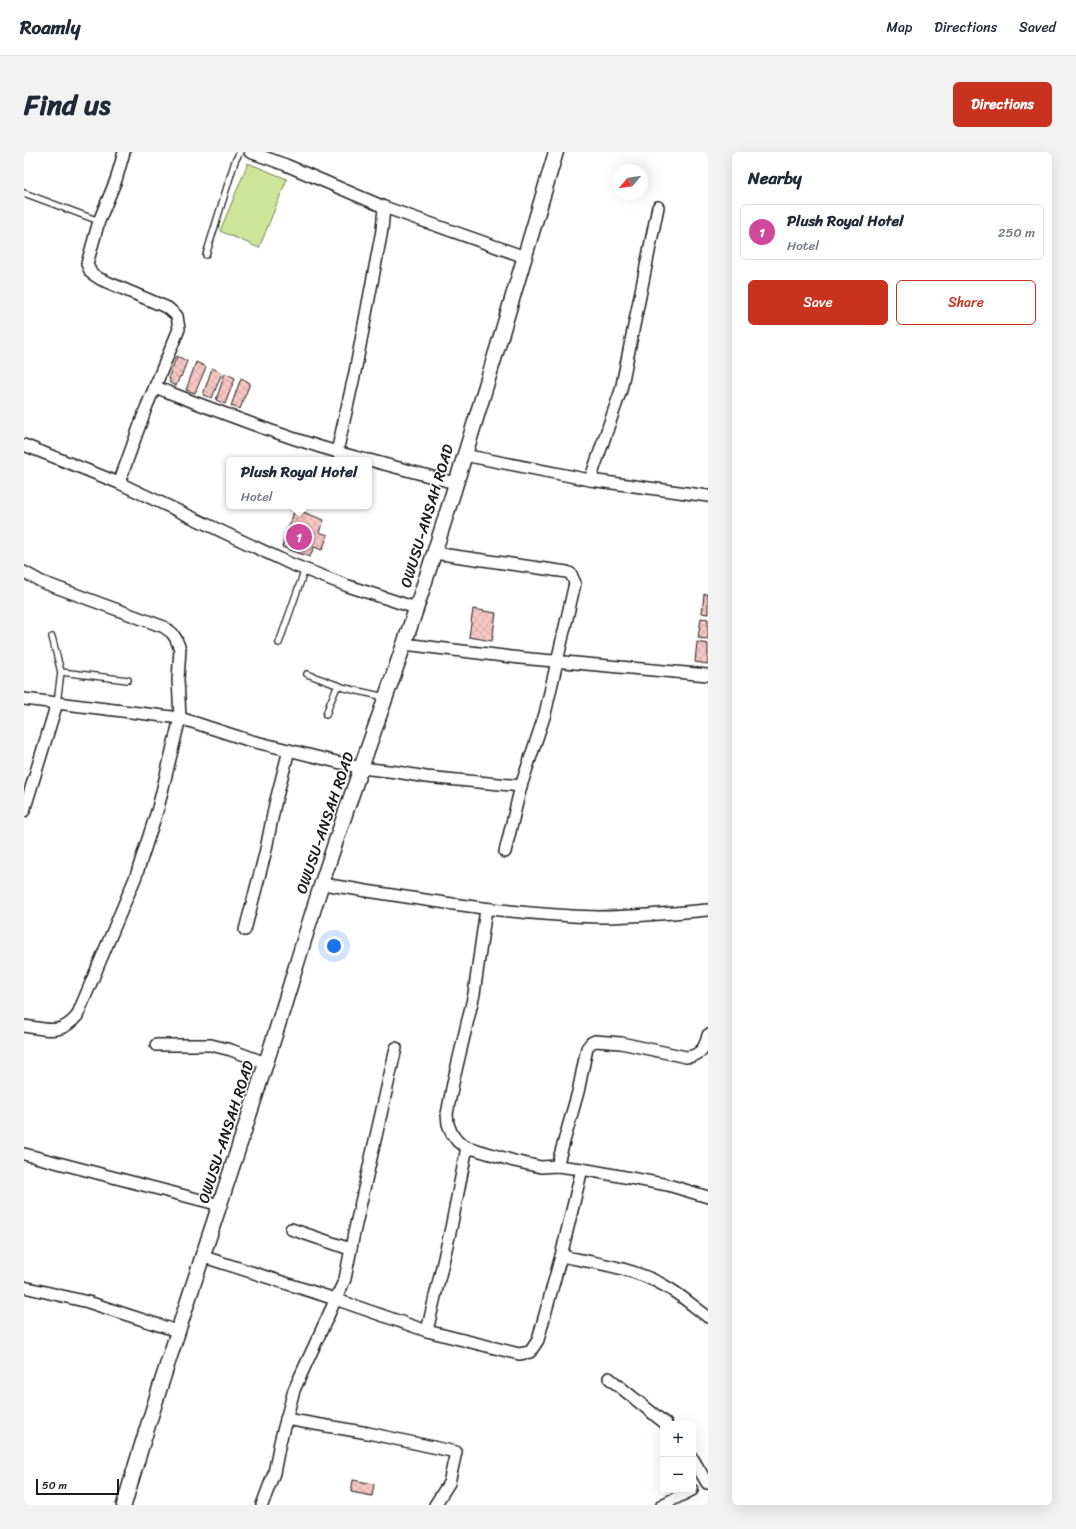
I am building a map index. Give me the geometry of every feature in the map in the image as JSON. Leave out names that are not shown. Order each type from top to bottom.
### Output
[{"type":"street","points":[[119,483],[164,361],[179,329],[177,316],[168,308],[100,279],[91,273],[87,264],[99,222],[116,180],[124,152]]},
{"type":"street","points":[[250,152],[286,165],[384,207],[525,257]]},
{"type":"street","name":"OWUSU-ANSAH ROAD","points":[[124,1505],[177,1331],[201,1256],[220,1205],[322,884],[434,553],[556,152]]},
{"type":"street","points":[[337,452],[355,372],[382,230],[384,207]]},
{"type":"street","points":[[590,480],[621,390],[658,207]]},
{"type":"street","points":[[155,387],[226,414],[337,452],[356,457]]},
{"type":"street","points":[[24,445],[119,483],[255,548],[304,569],[348,586],[416,608]]},
{"type":"street","points":[[464,454],[590,480],[708,496]]},
{"type":"street","points":[[372,461],[455,483]]},
{"type":"street","points":[[434,553],[567,572],[571,574],[576,583],[545,714],[521,786],[505,852]]},
{"type":"street","points":[[24,572],[42,582],[164,627],[172,633],[180,649],[178,679],[180,718],[158,808],[136,876],[77,1016],[64,1028],[54,1031],[24,1026]]},
{"type":"street","points":[[404,644],[558,661],[708,675]]},
{"type":"street","points":[[24,699],[180,718],[248,740],[361,768],[426,777],[521,786]]},
{"type":"street","points":[[24,811],[57,702]]},
{"type":"street","points":[[245,930],[265,854],[275,804],[289,750]]},
{"type":"street","points":[[322,884],[486,909],[600,917],[708,910]]},
{"type":"street","points":[[486,909],[474,994],[447,1114],[448,1124],[452,1134],[458,1142],[467,1147],[514,1161],[541,1167],[557,1166],[582,1169],[668,1185],[708,1197]]},
{"type":"street","points":[[557,1166],[578,1092],[587,1048],[591,1043],[595,1041],[621,1043],[686,1057],[695,1056],[700,1053],[705,1045],[708,1035]]},
{"type":"street","points":[[156,1045],[211,1045],[266,1063]]},
{"type":"street","points":[[262,1505],[274,1473],[294,1390],[345,1279],[350,1249],[396,1048]]},
{"type":"street","points":[[427,1331],[451,1228],[467,1147]]},
{"type":"street","points":[[24,1154],[220,1205]]},
{"type":"street","points":[[201,1256],[335,1299],[427,1331],[519,1354],[530,1352],[538,1340],[561,1256],[582,1169]]},
{"type":"street","points":[[291,1229],[350,1249]]},
{"type":"street","points":[[561,1256],[618,1268],[638,1274],[666,1286],[708,1317]]},
{"type":"street","points":[[24,1287],[88,1302],[177,1331]]},
{"type":"street","points":[[609,1378],[662,1421]]},
{"type":"street","points":[[286,1419],[368,1433],[456,1452],[449,1483],[435,1505]]},
{"type":"street","points":[[696,1464],[708,1482],[696,1488]]},
{"type":"street","points":[[667,1504],[687,1493]]},
{"type":"lane","points":[[206,255],[240,152]]},
{"type":"lane","points":[[24,193],[99,222]]},
{"type":"lane","points":[[279,643],[304,569]]},
{"type":"lane","points":[[52,637],[61,672],[57,702]]},
{"type":"lane","points":[[61,672],[128,680]]},
{"type":"lane","points":[[307,674],[338,685],[386,697]]},
{"type":"lane","points":[[326,714],[338,685]]},
{"type":"green space","points":[[248,163],[287,179],[259,248],[220,231]]},
{"type":"building","points":[[177,356],[187,361],[176,386],[170,383],[169,376]]},
{"type":"building","points":[[196,362],[206,367],[195,393],[186,390]]},
{"type":"building","points":[[212,368],[222,373],[212,398],[203,395]]},
{"type":"building","points":[[225,373],[235,378],[225,404],[216,400]]},
{"type":"building","points":[[241,378],[250,383],[240,409],[231,406]]},
{"type":"building","points":[[295,509],[324,520],[319,532],[328,535],[322,550],[314,547],[310,557],[282,547]]},
{"type":"building","points":[[704,594],[708,594],[708,614],[702,613]]},
{"type":"building","points":[[473,609],[496,613],[492,641],[469,637]]},
{"type":"building","points":[[701,618],[708,619],[708,639],[698,638]]},
{"type":"building","points":[[697,642],[708,644],[708,664],[695,662]]},
{"type":"building","points":[[353,1480],[374,1484],[372,1496],[351,1492]]},
{"type":"place","name":"Plush Royal Hotel","points":[[299,537]]}]
